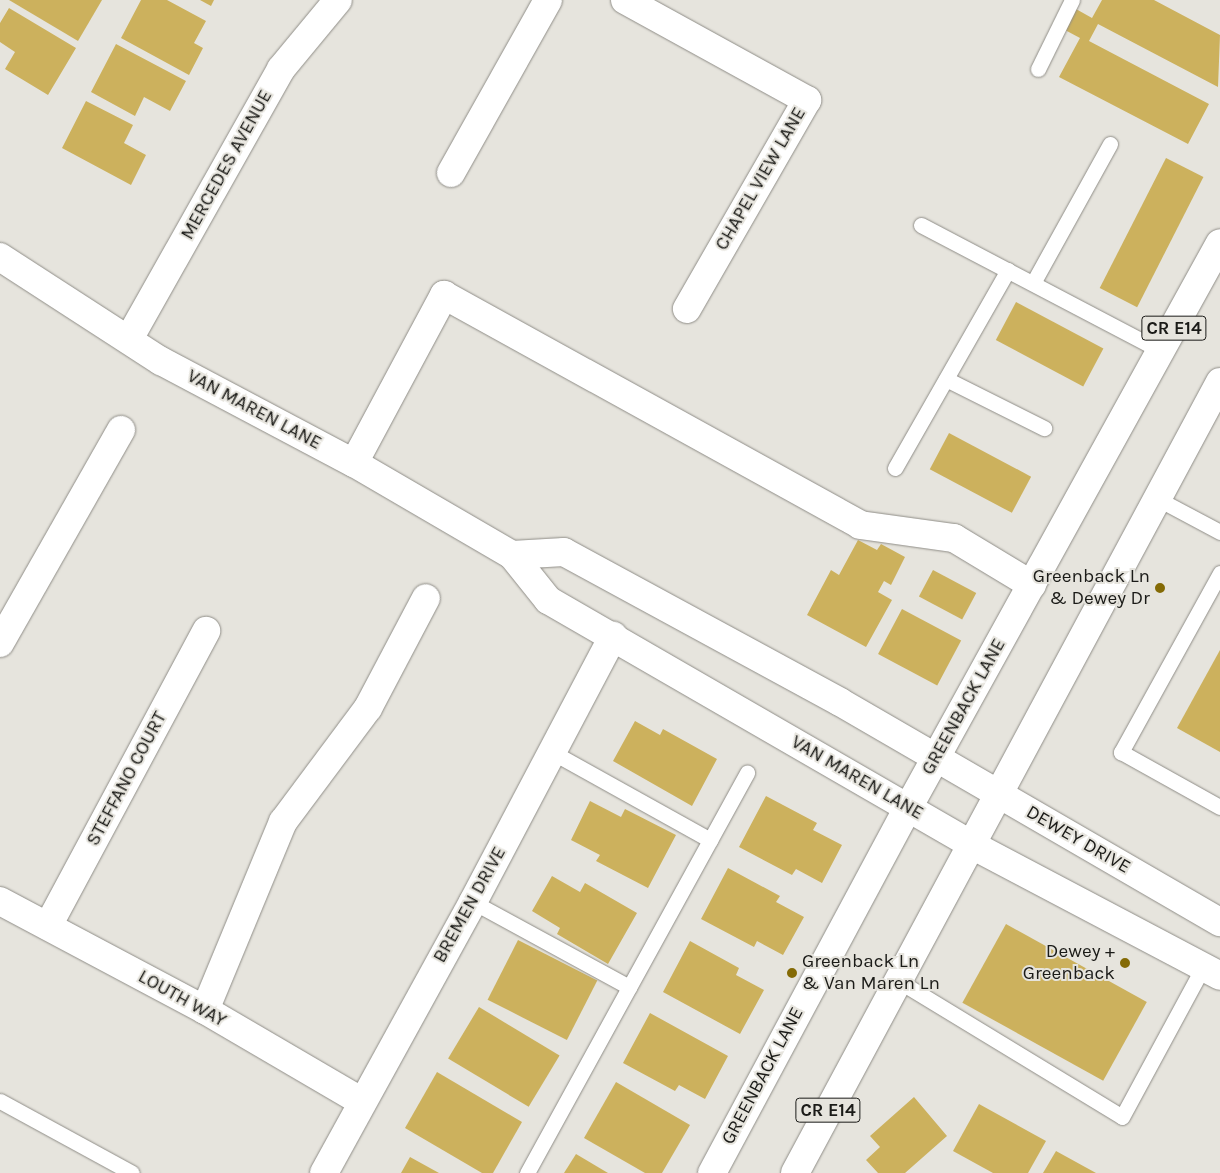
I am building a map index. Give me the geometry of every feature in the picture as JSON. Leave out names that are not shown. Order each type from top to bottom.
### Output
[{"type":"main road","name":"MERCEDES AVENUE","points":[[129,339],[281,69],[338,0]]},
{"type":"main road","points":[[451,173],[548,0]]},
{"type":"main road","name":"CHAPEL VIEW LANE","points":[[625,0],[806,100],[687,309]]},
{"type":"main road","name":"GREENBACK LANE","points":[[712,1173],[908,808],[1220,244]]},
{"type":"main road","name":"VAN MAREN LANE","points":[[0,257],[161,361],[354,463],[512,555],[548,600],[972,844],[1212,971]]},
{"type":"main road","points":[[354,463],[444,295],[860,524],[954,538],[1032,585]]},
{"type":"main road","name":"CR E14","points":[[795,1173],[1220,382]]},
{"type":"main road","points":[[0,643],[122,430]]},
{"type":"main road","points":[[512,555],[564,552],[937,758]]},
{"type":"main road","points":[[205,1010],[283,822],[368,708],[426,598]]},
{"type":"main road","name":"STEFFANO COURT","points":[[48,926],[206,631]]},
{"type":"main road","name":"BREMEN DRIVE","points":[[324,1173],[361,1101],[473,902],[613,636]]},
{"type":"main road","name":"DEWEY DRIVE","points":[[937,758],[1220,922]]},
{"type":"main road","name":"LOUTH WAY","points":[[0,901],[205,1010],[361,1101]]},
{"type":"lane","points":[[1038,69],[1072,0]]},
{"type":"lane","points":[[1033,284],[1110,144]]},
{"type":"lane","points":[[921,225],[1161,351]]},
{"type":"lane","points":[[895,468],[1008,270]]},
{"type":"lane","points":[[946,379],[1044,428]]},
{"type":"lane","points":[[1158,499],[1220,532]]},
{"type":"lane","points":[[1220,573],[1121,752],[1220,807]]},
{"type":"lane","points":[[552,752],[710,840]]},
{"type":"lane","points":[[527,1173],[747,772]]},
{"type":"lane","points":[[473,902],[630,987]]},
{"type":"lane","points":[[897,980],[1122,1117],[1212,971]]},
{"type":"lane","points":[[0,1101],[132,1173]]},
{"type":"building","points":[[9,0],[102,0],[78,41]]},
{"type":"building","points":[[141,0],[167,0],[206,21],[194,43],[203,48],[189,75],[121,38]]},
{"type":"building","points":[[200,0],[214,0],[211,6]]},
{"type":"building","points":[[1102,0],[1154,0],[1220,35],[1218,87],[1098,24],[1089,41],[1209,104],[1188,144],[1059,77],[1080,38],[1065,30],[1076,9],[1092,18]]},
{"type":"building","points":[[9,8],[76,48],[48,95],[5,69],[15,52],[0,42],[0,23]]},
{"type":"building","points":[[116,44],[186,81],[170,111],[144,97],[135,116],[91,92]]},
{"type":"building","points":[[86,101],[133,125],[124,143],[146,155],[131,185],[62,148]]},
{"type":"building","points":[[1166,158],[1203,177],[1137,307],[1100,288]]},
{"type":"building","points":[[1016,302],[1103,348],[1083,386],[996,340]]},
{"type":"building","points":[[949,433],[1031,477],[1012,513],[930,469]]},
{"type":"building","points":[[858,540],[877,550],[881,544],[905,557],[891,585],[884,581],[878,592],[892,600],[866,647],[807,615],[831,570],[839,575]]},
{"type":"building","points":[[933,570],[976,593],[962,619],[919,596]]},
{"type":"building","points":[[902,609],[961,640],[937,685],[878,654]]},
{"type":"building","points":[[1220,650],[1220,752],[1177,728]]},
{"type":"building","points":[[635,721],[660,735],[663,729],[717,759],[692,806],[613,761]]},
{"type":"building","points":[[766,796],[817,823],[813,830],[842,845],[822,883],[796,869],[792,875],[739,847]]},
{"type":"building","points":[[590,801],[621,817],[625,809],[676,835],[648,888],[596,861],[600,855],[571,840]]},
{"type":"building","points":[[728,868],[780,896],[776,902],[804,917],[783,955],[757,941],[754,947],[701,919]]},
{"type":"building","points":[[552,876],[580,892],[585,883],[637,913],[608,964],[557,934],[560,928],[532,911]]},
{"type":"building","points":[[1006,924],[1147,1002],[1103,1081],[962,1003]]},
{"type":"building","points":[[518,940],[597,980],[567,1040],[488,1000]]},
{"type":"building","points":[[690,941],[739,968],[736,975],[764,990],[740,1034],[663,992]]},
{"type":"building","points":[[479,1007],[560,1055],[529,1107],[448,1058]]},
{"type":"building","points":[[650,1013],[728,1056],[705,1099],[679,1085],[675,1091],[623,1063]]},
{"type":"building","points":[[437,1072],[522,1122],[493,1173],[482,1173],[405,1128]]},
{"type":"building","points":[[616,1082],[690,1125],[662,1173],[645,1173],[584,1138]]},
{"type":"building","points":[[914,1097],[947,1136],[905,1173],[878,1173],[866,1160],[880,1147],[870,1136]]},
{"type":"building","points":[[979,1104],[1046,1141],[1028,1173],[993,1173],[953,1151]]},
{"type":"building","points":[[1056,1151],[1096,1173],[1043,1173]]},
{"type":"building","points":[[576,1154],[608,1173],[564,1173]]},
{"type":"building","points":[[410,1157],[439,1173],[401,1173]]},
{"type":"place","name":"Greenback Ln & Dewey Dr","points":[[1160,588]]},
{"type":"place","name":"Dewey + Greenback","points":[[1125,963]]},
{"type":"place","name":"Greenback Ln & Van Maren Ln","points":[[792,973]]}]
